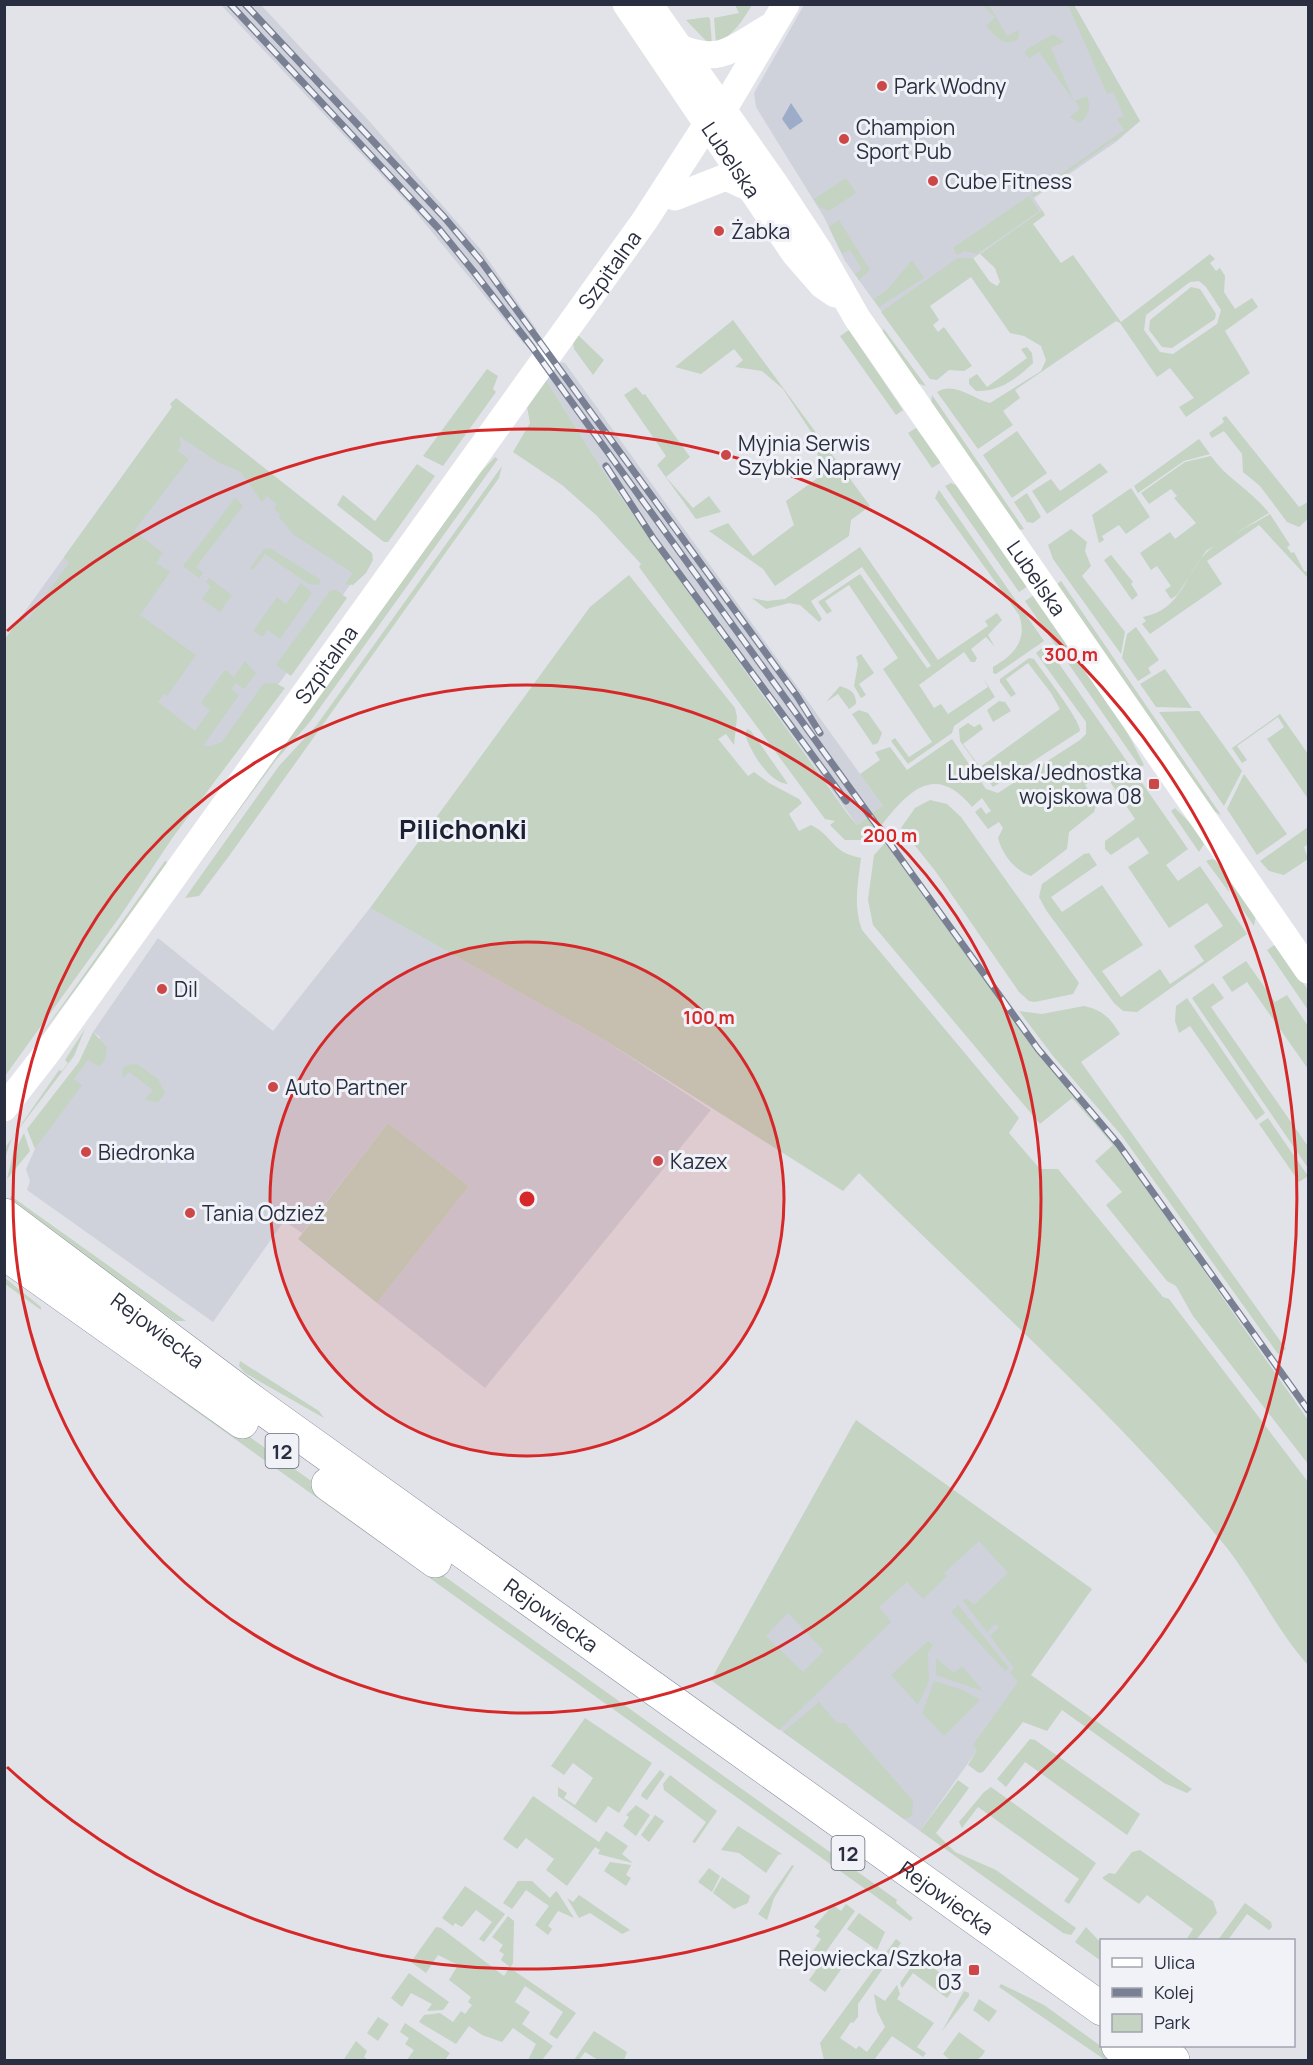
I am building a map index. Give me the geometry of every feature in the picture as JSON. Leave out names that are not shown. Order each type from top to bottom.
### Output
[{"type":"highway","name":"Rejowiecka","points":[[4,1215],[255,1404],[1100,2008]]},
{"type":"highway","name":"Rejowiecka","points":[[4,1253],[1100,2033]]},
{"type":"highway","points":[[1119,2047],[1137,2061]]},
{"type":"highway","points":[[1153,2047],[1173,2061]]},
{"type":"main road","name":"Lubelska","points":[[626,4],[716,124],[819,250],[848,304],[1308,970]]},
{"type":"main road","name":"Lubelska","points":[[649,4],[681,48],[716,124],[752,189],[795,254],[822,285],[848,304]]},
{"type":"main road","points":[[716,124],[780,14]]},
{"type":"main road","points":[[681,48],[710,56],[731,52],[780,14]]},
{"type":"main road","name":"Szpitalna","points":[[645,220],[675,197],[716,124]]},
{"type":"main road","name":"Szpitalna","points":[[4,1108],[47,1053],[716,124]]},
{"type":"main road","points":[[675,197],[726,177],[752,189]]},
{"type":"shaded area","points":[[221,5],[261,5],[370,122],[482,251],[537,330],[524,344],[414,210]]},
{"type":"shaded area","points":[[804,5],[1074,5],[1140,121],[1116,142],[1034,198],[1042,210],[887,319],[845,261],[824,217],[756,107],[754,93]]},
{"type":"shaded area","points":[[558,362],[565,363],[883,806],[857,825],[612,485],[546,380]]},
{"type":"shaded area","points":[[173,406],[368,560],[5,1064],[5,639]]},
{"type":"shaded area","points":[[370,908],[601,1038],[711,1110],[485,1388],[377,1303],[469,1186],[388,1123],[302,1233],[284,1221],[213,1322],[27,1190],[30,1181],[26,1169],[35,1149],[81,1085],[74,1079],[88,1059],[99,1067],[100,1037],[93,1032],[158,938],[273,1031]]},
{"type":"shaded area","points":[[854,1423],[1089,1592],[920,1831],[711,1680]]},
{"type":"green space","points":[[735,5],[752,5],[733,32],[716,43],[714,18],[739,13]]},
{"type":"green space","points":[[982,5],[989,5],[1007,36],[1019,30],[1018,39],[1008,42],[1000,40],[993,34],[986,26],[995,17]]},
{"type":"green space","points":[[1068,5],[1074,5],[1140,121],[1115,141],[1033,197],[1031,195],[1124,130],[1117,119],[1124,116],[1113,92],[1107,94]]},
{"type":"green space","points":[[708,17],[712,44],[709,44],[686,20]]},
{"type":"green space","points":[[1053,34],[1064,42],[1051,48],[1074,101],[1039,52],[1029,58],[1025,53],[1027,49]]},
{"type":"green space","points":[[1087,96],[1088,111],[1079,123],[1070,117],[1080,109],[1075,101]]},
{"type":"green space","points":[[846,178],[856,193],[829,211],[819,207],[814,199]]},
{"type":"green space","points":[[1029,196],[1039,211],[977,254],[965,251],[957,255],[953,248]]},
{"type":"green space","points":[[1042,210],[1045,215],[1033,224],[1061,263],[1073,255],[1121,322],[1210,254],[1215,259],[1210,263],[1216,271],[1220,268],[1225,276],[1224,292],[1235,309],[1252,298],[1258,307],[1225,331],[1250,373],[1186,417],[1179,407],[1194,398],[1170,368],[1157,377],[1120,323],[1116,321],[1015,390],[1020,398],[1003,411],[1013,425],[978,449],[937,392],[943,389],[957,390],[990,403],[1041,371],[1046,360],[1041,346],[1024,336],[1010,333],[971,277],[930,306],[939,320],[933,325],[938,332],[944,327],[972,366],[964,371],[949,370],[937,380],[930,379],[881,312],[958,258],[973,258],[990,282],[997,286],[1000,282],[995,268],[980,254]],"holes":[[[1199,281],[1206,287],[1221,310],[1217,324],[1173,354],[1160,352],[1144,330],[1146,315],[1190,282]]]},
{"type":"green space","points":[[839,220],[870,270],[859,280],[855,274],[862,269],[850,250],[842,254],[829,227]]},
{"type":"green space","points":[[912,260],[924,278],[879,307],[874,299],[888,289]]},
{"type":"green space","points":[[1191,287],[1200,289],[1216,314],[1215,319],[1172,348],[1162,347],[1149,330],[1150,320]]},
{"type":"green space","points":[[733,320],[870,506],[851,520],[849,536],[775,586],[763,569],[709,531],[728,523],[753,556],[794,525],[786,501],[819,477],[817,441],[783,389],[762,371],[735,367],[743,360],[734,349],[701,374],[675,367]]},
{"type":"green space","points":[[883,328],[926,386],[916,383],[883,333]]},
{"type":"green space","points":[[849,330],[903,410],[896,415],[840,336]]},
{"type":"green space","points":[[578,335],[604,360],[593,375],[574,349],[573,342]]},
{"type":"green space","points":[[1027,347],[1032,353],[1033,363],[1014,379],[1000,387],[985,391],[976,391],[969,384],[969,379],[977,374],[987,387],[1027,358],[1021,349]]},
{"type":"green space","points":[[487,369],[498,376],[493,389],[496,392],[443,466],[423,456]]},
{"type":"green space","points":[[546,380],[612,485],[847,813],[857,825],[868,817],[876,828],[865,840],[845,840],[830,825],[835,821],[825,819],[639,567],[641,564],[596,515],[562,485],[513,452],[530,423],[527,407]]},
{"type":"green space","points":[[636,387],[643,395],[645,394],[690,457],[666,477],[693,508],[709,496],[721,512],[696,519],[657,465],[666,456],[624,395]]},
{"type":"green space","points":[[932,395],[1024,529],[1019,530],[931,404]]},
{"type":"green space","points":[[176,398],[372,553],[373,560],[366,573],[353,585],[345,584],[353,573],[294,535],[274,509],[277,504],[267,496],[262,502],[241,472],[218,462],[179,436],[181,444],[178,451],[189,459],[134,531],[163,553],[156,563],[170,572],[140,615],[196,655],[167,696],[164,694],[158,702],[195,731],[210,710],[201,703],[225,670],[234,677],[245,661],[256,673],[244,689],[236,683],[231,689],[239,695],[203,746],[211,746],[222,742],[263,684],[275,683],[285,688],[173,837],[121,915],[5,1076],[5,639],[21,616],[27,621],[69,563],[64,557],[172,407],[170,404]]},
{"type":"green space","points":[[1226,416],[1299,507],[1308,502],[1308,519],[1299,527],[1287,522],[1260,486],[1243,472],[1242,454],[1224,431],[1212,438],[1209,433],[1224,422],[1222,418]]},
{"type":"green space","points":[[916,428],[940,460],[940,463],[932,468],[908,433]]},
{"type":"green space","points":[[1017,431],[1047,473],[1012,498],[983,455]]},
{"type":"green space","points":[[1199,439],[1210,454],[1184,461],[1138,493],[1134,486]]},
{"type":"green space","points":[[1211,456],[1269,513],[1206,551],[1177,595],[1171,599],[1165,590],[1171,586],[1157,566],[1151,570],[1140,553],[1170,532],[1175,539],[1196,523],[1174,498],[1177,496],[1171,489],[1149,504],[1141,493],[1185,462]]},
{"type":"green space","points":[[495,457],[498,459],[309,723],[276,760],[179,892],[479,474]]},
{"type":"green space","points":[[1100,463],[1108,472],[1047,514],[1032,491],[1051,479],[1060,491]]},
{"type":"green space","points":[[417,464],[435,476],[388,542],[384,542],[337,505],[343,495],[375,521]]},
{"type":"green space","points":[[502,466],[499,478],[229,856],[199,896],[185,898],[279,766],[316,726]]},
{"type":"green space","points":[[951,483],[956,485],[1028,586],[1019,592],[945,486]]},
{"type":"green space","points":[[1131,488],[1150,517],[1126,534],[1119,525],[1102,536],[1104,540],[1099,543],[1092,515]]},
{"type":"green space","points":[[939,490],[1044,641],[996,674],[993,673],[993,667],[1013,652],[1020,639],[1022,632],[1019,615],[935,498]]},
{"type":"green space","points":[[1027,493],[1041,517],[1033,523],[1027,522],[1014,502]]},
{"type":"green space","points":[[235,498],[243,506],[196,567],[203,573],[199,578],[183,566]]},
{"type":"green space","points":[[1270,514],[1290,545],[1287,547],[1291,553],[1294,552],[1304,571],[1308,572],[1308,578],[1259,525],[1207,561],[1222,584],[1150,634],[1142,624],[1146,621],[1143,617],[1156,613],[1174,600],[1206,553],[1227,538]]},
{"type":"green space","points":[[1071,529],[1087,542],[1085,551],[1091,566],[1082,576],[1125,632],[1121,654],[1053,559],[1048,545]]},
{"type":"green space","points":[[860,547],[938,660],[988,626],[985,621],[997,613],[1002,620],[988,635],[995,647],[986,637],[971,649],[977,658],[975,662],[971,662],[964,652],[919,685],[934,708],[941,704],[948,714],[988,687],[982,676],[995,697],[954,726],[952,733],[908,764],[891,741],[895,738],[909,757],[932,742],[883,669],[898,658],[849,585],[825,601],[832,611],[827,614],[818,602],[860,574],[927,668],[931,666],[862,567],[811,601],[822,619],[819,622],[800,605],[789,603],[766,609],[752,598],[767,601],[785,599]]},
{"type":"green space","points":[[270,548],[321,580],[318,585],[309,584],[265,554],[253,570],[250,568],[264,549]]},
{"type":"green space","points":[[1111,555],[1133,582],[1131,584],[1138,595],[1132,600],[1104,560]]},
{"type":"green space","points":[[629,575],[735,708],[737,717],[734,745],[726,734],[718,739],[748,776],[754,772],[799,799],[802,803],[789,814],[799,831],[811,825],[825,834],[843,852],[861,858],[857,903],[862,930],[1019,1118],[1009,1133],[1040,1169],[1058,1169],[1163,1297],[1169,1299],[1308,1482],[1308,1665],[1285,1636],[1234,1557],[1180,1493],[1045,1353],[859,1173],[843,1191],[601,1038],[370,908],[590,607]]},
{"type":"green space","points":[[209,578],[232,595],[220,612],[202,599],[211,586],[206,582]]},
{"type":"green space","points":[[1061,581],[1221,815],[1212,810],[1056,585]]},
{"type":"green space","points":[[301,583],[312,593],[280,639],[268,630],[262,637],[253,631],[277,597],[286,604]]},
{"type":"green space","points":[[336,590],[347,598],[291,676],[276,665],[330,591]]},
{"type":"green space","points":[[1034,595],[1123,724],[1144,765],[1140,767],[1025,601]]},
{"type":"green space","points":[[1136,627],[1159,660],[1148,668],[1151,673],[1138,681],[1122,658],[1127,634]]},
{"type":"green space","points":[[1046,645],[1188,849],[1166,865],[1178,881],[1200,866],[1247,934],[1137,1012],[1123,1011],[1114,1003],[1046,910],[1039,897],[1042,884],[1084,854],[1089,853],[1097,865],[1051,897],[1062,912],[1102,885],[1143,945],[1102,971],[1121,997],[1160,969],[1170,984],[1204,961],[1194,946],[1223,926],[1207,903],[1169,928],[1128,867],[1149,853],[1138,837],[1111,855],[1105,849],[1105,841],[1135,819],[1103,771],[1085,785],[1097,803],[1094,812],[1069,832],[1067,849],[1031,876],[1015,866],[1006,856],[998,838],[1003,828],[999,822],[988,829],[975,812],[981,807],[986,814],[991,811],[982,798],[972,807],[959,793],[946,786],[934,784],[923,786],[901,802],[881,826],[872,813],[883,806],[860,774],[880,760],[875,752],[890,747],[907,770],[952,739],[986,789],[998,793],[1080,740],[1086,734],[1086,722],[1036,653]]},
{"type":"green space","points":[[861,654],[874,673],[859,684],[866,695],[861,698],[854,686],[858,664],[856,657]]},
{"type":"green space","points":[[1029,658],[1034,659],[1060,696],[1080,731],[993,787],[960,741],[959,729],[968,723],[974,727],[980,724],[983,729],[963,744],[980,767],[1060,709],[1028,663],[1006,679],[1016,694],[1011,697],[1000,682],[1000,679]]},
{"type":"green space","points":[[1165,669],[1192,708],[1156,707],[1140,684]]},
{"type":"green space","points":[[840,686],[854,694],[856,704],[849,709],[838,694],[826,702]]},
{"type":"green space","points":[[999,701],[1005,702],[1011,711],[993,722],[987,710]]},
{"type":"green space","points":[[859,710],[868,713],[882,733],[878,743],[873,745],[852,714]]},
{"type":"green space","points":[[1199,711],[1242,771],[1224,806],[1159,712]]},
{"type":"green space","points":[[1280,714],[1308,754],[1308,799],[1267,739],[1284,727],[1278,717],[1237,746],[1247,760],[1242,763],[1232,748]]},
{"type":"green space","points":[[747,729],[751,731],[788,784],[774,778],[761,765],[745,734]]},
{"type":"green space","points":[[1244,774],[1287,834],[1257,855],[1227,809]]},
{"type":"green space","points":[[930,800],[947,804],[961,817],[1079,983],[1073,994],[1035,1002],[1029,1001],[1019,992],[936,872],[901,828],[915,808]]},
{"type":"green space","points":[[1175,808],[1195,828],[1204,844],[1199,852],[1171,811]]},
{"type":"green space","points":[[1308,827],[1308,844],[1304,847],[1308,859],[1284,875],[1269,871],[1260,861]]},
{"type":"green space","points":[[885,843],[1037,1052],[1116,1145],[1308,1420],[1308,1464],[1193,1316],[1176,1286],[1167,1281],[1106,1205],[1122,1192],[1095,1161],[1113,1145],[1072,1098],[1040,1124],[873,925],[868,900],[874,855]]},
{"type":"green space","points":[[1212,859],[1218,861],[1225,873],[1229,892],[1206,861]]},
{"type":"green space","points":[[165,861],[167,862],[161,876],[33,1046]]},
{"type":"green space","points":[[1231,879],[1256,915],[1254,926],[1233,896]]},
{"type":"green space","points":[[1276,944],[1308,990],[1308,1010],[1267,950]]},
{"type":"green space","points":[[1246,961],[1275,1002],[1287,995],[1308,1026],[1308,1069],[1247,982],[1232,992],[1222,977]]},
{"type":"green space","points":[[1213,983],[1224,998],[1211,1007],[1308,1144],[1308,1168],[1192,998]]},
{"type":"green space","points":[[1187,998],[1265,1113],[1256,1120],[1190,1026],[1179,1033],[1175,1021],[1176,1006]]},
{"type":"green space","points":[[1084,1006],[1105,1015],[1120,1034],[1081,1062],[1286,1349],[1278,1354],[1122,1136],[1053,1056],[1019,1011],[1042,1014]]},
{"type":"green space","points":[[85,1029],[74,1056],[12,1138],[5,1158],[5,1148],[59,1070],[62,1071],[68,1063],[65,1060]]},
{"type":"green space","points":[[93,1032],[107,1047],[105,1060],[99,1067],[88,1060],[74,1079],[82,1085],[35,1149],[27,1129],[79,1062]]},
{"type":"green space","points":[[137,1064],[158,1079],[165,1093],[158,1102],[145,1100],[153,1090],[129,1072],[123,1078],[122,1070],[127,1065]]},
{"type":"green space","points":[[1268,1118],[1308,1176],[1299,1182],[1259,1124]]},
{"type":"green space","points":[[388,1123],[469,1186],[377,1303],[298,1239]]},
{"type":"green space","points":[[24,1133],[30,1151],[7,1179],[13,1154]]},
{"type":"green space","points":[[11,1196],[186,1321],[175,1321],[9,1200]]},
{"type":"green space","points":[[5,1278],[41,1307],[41,1310],[5,1284]]},
{"type":"green space","points":[[240,1361],[319,1411],[324,1418],[245,1373],[239,1366]]},
{"type":"green space","points":[[170,1390],[226,1420],[897,1900],[896,1903],[913,1918],[910,1921],[169,1392]]},
{"type":"green space","points":[[856,1420],[1092,1589],[1031,1675],[1192,1789],[1187,1793],[1164,1783],[1062,1710],[1047,1731],[1023,1722],[983,1772],[979,1773],[968,1765],[977,1750],[973,1745],[1018,1682],[1010,1673],[1014,1668],[990,1636],[999,1627],[995,1624],[987,1632],[963,1601],[966,1598],[974,1605],[1008,1573],[979,1541],[944,1573],[947,1576],[923,1599],[907,1582],[879,1607],[891,1622],[779,1730],[711,1680]],"holes":[[[788,1613],[824,1651],[803,1672],[766,1636]]]},
{"type":"green space","points":[[958,1605],[1009,1668],[1005,1671],[951,1612]]},
{"type":"green space","points":[[928,1641],[933,1645],[928,1653],[929,1681],[918,1705],[891,1675]]},
{"type":"green space","points":[[936,1658],[954,1673],[962,1666],[983,1691],[936,1675]]},
{"type":"green space","points":[[934,1681],[963,1690],[980,1700],[944,1736],[922,1713]]},
{"type":"green space","points":[[819,1702],[837,1723],[845,1723],[913,1801],[912,1816],[904,1819],[783,1732]]},
{"type":"green space","points":[[585,1718],[652,1763],[619,1813],[608,1806],[596,1823],[558,1796],[558,1787],[567,1793],[564,1798],[575,1805],[593,1778],[573,1763],[564,1775],[551,1766]]},
{"type":"green space","points":[[1030,1739],[1035,1740],[1140,1814],[1127,1835],[1025,1762],[1006,1787],[997,1779]]},
{"type":"green space","points":[[660,1770],[665,1774],[647,1800],[641,1796],[642,1793]]},
{"type":"green space","points":[[670,1775],[717,1811],[695,1843],[692,1842],[706,1822],[664,1790],[663,1784]]},
{"type":"green space","points":[[958,1780],[969,1788],[936,1833],[955,1852],[996,1870],[1076,1928],[1071,1935],[1063,1933],[920,1831]]},
{"type":"green space","points":[[991,1787],[1096,1863],[1069,1904],[1064,1901],[1079,1879],[978,1807],[962,1828],[959,1822]]},
{"type":"green space","points":[[533,1796],[599,1842],[606,1831],[628,1846],[622,1854],[633,1863],[598,1854],[600,1850],[595,1847],[567,1886],[546,1870],[554,1859],[526,1838],[517,1849],[503,1839]]},
{"type":"green space","points":[[636,1805],[650,1815],[636,1836],[623,1826],[629,1817],[626,1815]]},
{"type":"green space","points":[[655,1815],[664,1821],[649,1842],[641,1835]]},
{"type":"green space","points":[[738,1826],[782,1854],[778,1855],[766,1873],[739,1853],[721,1850]]},
{"type":"green space","points":[[1140,1850],[1213,1901],[1217,1913],[1197,1939],[1187,1939],[1193,1929],[1147,1895],[1139,1904],[1102,1878],[1109,1873],[1115,1874],[1132,1852]]},
{"type":"green space","points":[[610,1862],[631,1865],[626,1875],[631,1878],[626,1886],[604,1871]]},
{"type":"green space","points":[[792,1865],[794,1866],[774,1898],[767,1920],[758,1914]]},
{"type":"green space","points":[[709,1868],[720,1876],[712,1892],[698,1882]]},
{"type":"green space","points":[[722,1877],[750,1896],[748,1903],[734,1909],[713,1893]]},
{"type":"green space","points":[[518,1881],[532,1881],[550,1898],[556,1891],[574,1918],[558,1911],[548,1926],[552,1929],[548,1935],[535,1925],[549,1906],[526,1890],[512,1909],[503,1903]]},
{"type":"green space","points":[[465,1886],[505,1914],[484,1942],[479,1939],[492,1922],[476,1910],[462,1927],[455,1923],[453,1926],[442,1918]]},
{"type":"green space","points":[[579,1895],[630,1930],[622,1934],[590,1913],[579,1918],[567,1898],[573,1902]]},
{"type":"green space","points":[[1245,1903],[1271,1922],[1272,1927],[1269,1930],[1247,1914],[1229,1939],[1219,1939]]},
{"type":"green space","points":[[846,1904],[855,1911],[822,1957],[813,1951],[821,1939],[816,1936],[820,1931],[814,1927],[833,1905],[841,1911]]},
{"type":"green space","points":[[859,1913],[885,1932],[877,1950],[847,1929]]},
{"type":"green space","points":[[508,1916],[514,1921],[513,1963],[510,1968],[576,2013],[557,2039],[549,2034],[563,2012],[525,1986],[515,2002],[530,2012],[522,2024],[553,2046],[542,2060],[528,2060],[536,2044],[513,2028],[502,2042],[482,2035],[469,2026],[456,2044],[419,2022],[424,2015],[440,2013],[453,2022],[461,2011],[465,2014],[472,2005],[468,2002],[471,1997],[449,1980],[458,1965],[438,1955],[426,1973],[411,1962],[436,1927],[441,1928],[504,1976],[510,1967],[501,1960],[504,1954],[499,1951],[503,1945],[492,1937]]},
{"type":"green space","points":[[1086,1927],[1100,1942],[1100,1960],[1075,1942]]},
{"type":"green space","points":[[896,1939],[901,1943],[858,2004],[858,2017],[853,2023],[851,2022],[840,2038],[856,2049],[859,2046],[867,2052],[885,2027],[877,2011],[874,1994],[885,2001],[897,1985],[900,1994],[897,1999],[934,2023],[917,2047],[926,2053],[923,2057],[892,2036],[874,2060],[824,2060],[820,2043]]},
{"type":"green space","points":[[829,1952],[845,1964],[825,1992],[809,1980]]},
{"type":"green space","points":[[919,1956],[956,1986],[947,1998],[913,1973],[902,1988],[900,1983]]},
{"type":"green space","points":[[409,1973],[449,2002],[443,2010],[427,2011],[432,2004],[411,1993],[402,2007],[391,1998]]},
{"type":"green space","points":[[1001,1984],[1044,2005],[1120,2060],[1105,2060],[999,1987]]},
{"type":"green space","points":[[964,1991],[969,1993],[969,1996],[942,2031]]},
{"type":"green space","points":[[979,1999],[997,2011],[989,2022],[973,2010]]},
{"type":"green space","points":[[378,2017],[389,2024],[378,2041],[367,2033]]},
{"type":"green space","points":[[405,2023],[450,2053],[445,2060],[407,2060],[414,2050],[405,2044],[409,2038],[400,2032]]},
{"type":"green space","points":[[594,2031],[627,2052],[624,2060],[598,2060],[585,2052],[579,2060],[574,2060]]},
{"type":"green space","points":[[959,2032],[985,2051],[979,2058],[965,2061],[950,2060],[943,2054]]},
{"type":"green space","points":[[356,2041],[367,2051],[364,2057],[368,2060],[344,2059]]},
{"type":"water","points":[[791,103],[803,121],[790,130],[782,119]]},
{"type":"railway","points":[[230,4],[439,229],[532,347],[1038,1049],[1119,1145],[1308,1410]]},
{"type":"railway","points":[[245,4],[444,217],[481,261],[797,696],[820,733]]},
{"type":"railway","points":[[606,466],[653,538],[846,801]]},
{"type":"place","name":"Park Wodny","points":[[882,86]]},
{"type":"place","name":"Champion Sport Pub","points":[[844,139]]},
{"type":"place","name":"Cube Fitness","points":[[933,181]]},
{"type":"place","name":"Żabka","points":[[719,231]]},
{"type":"place","name":"Myjnia Serwis Szybkie Naprawy","points":[[726,455]]},
{"type":"place","name":"Lubelska/Jednostka wojskowa 08","points":[[1154,784]]},
{"type":"place","name":"Dil","points":[[162,989]]},
{"type":"place","name":"Auto Partner","points":[[273,1087]]},
{"type":"place","name":"Biedronka","points":[[86,1152]]},
{"type":"place","name":"Kazex","points":[[658,1161]]},
{"type":"place","name":"Tania Odzież","points":[[190,1213]]},
{"type":"place","name":"Rejowiecka/Szkoła 03","points":[[974,1970]]},
{"type":"district","name":"Pilichonki","points":[[463,828]]}]
